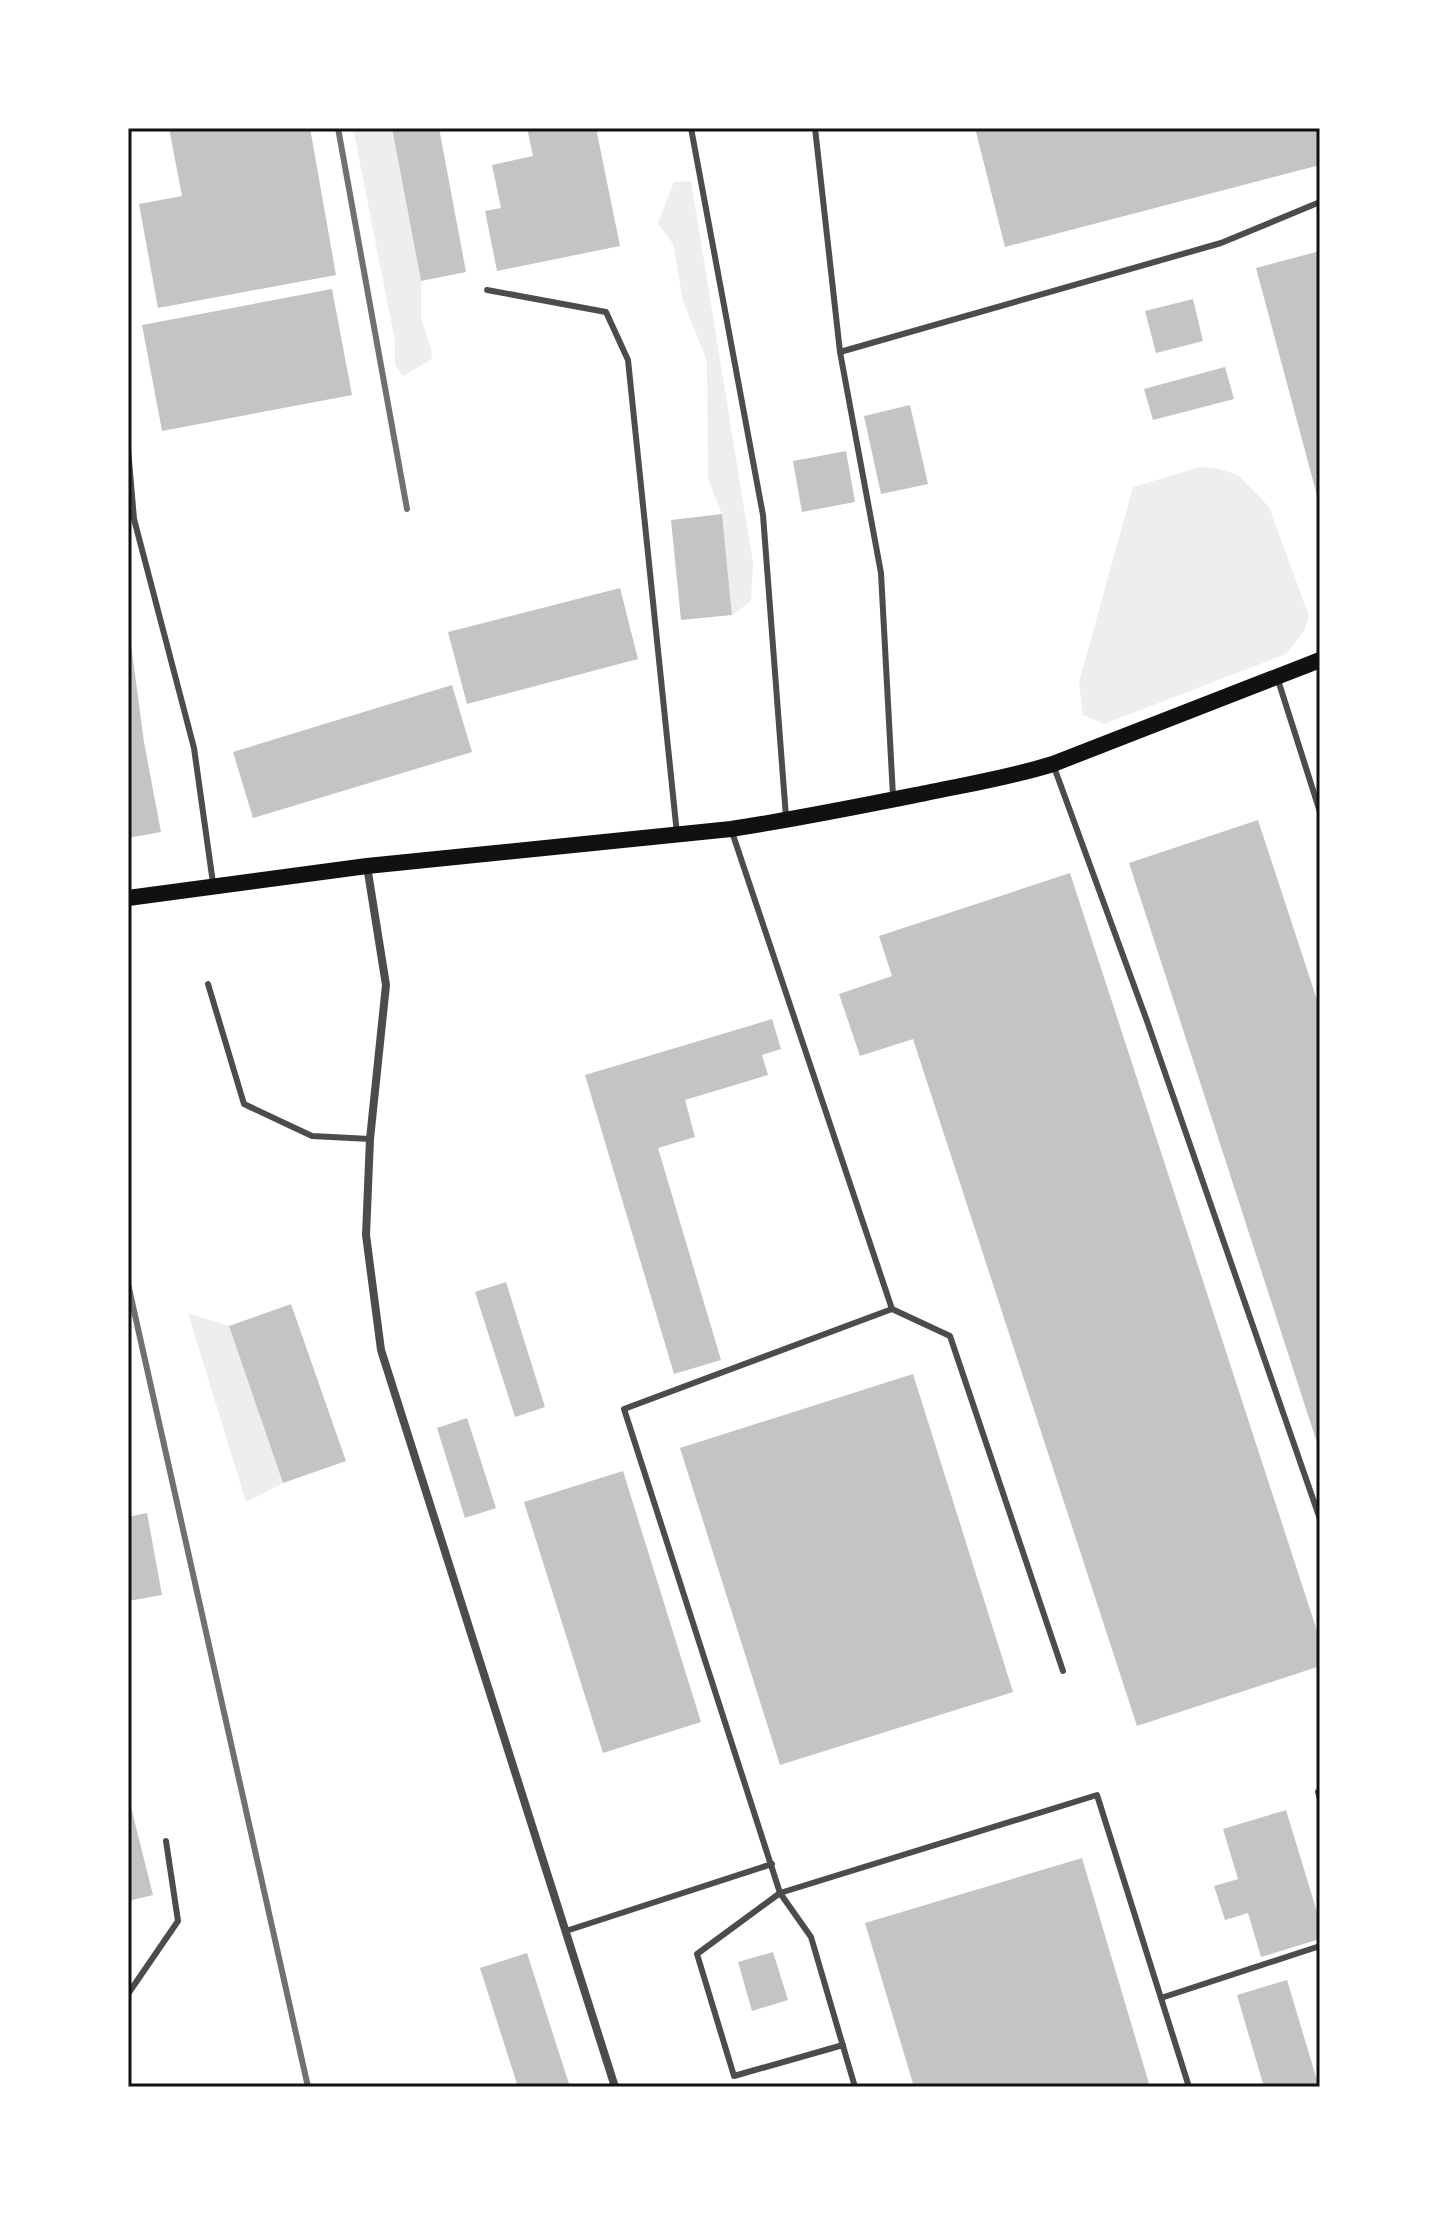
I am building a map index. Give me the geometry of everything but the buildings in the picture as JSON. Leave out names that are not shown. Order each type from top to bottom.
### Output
[{"type":"main road","points":[[128,898],[367,866],[731,829],[893,800],[1025,773],[1053,764],[1320,660]]},
{"type":"street","points":[[367,866],[386,985],[370,1139],[366,1235],[381,1350],[615,2087]]},
{"type":"lane","points":[[691,128],[763,515],[787,821]]},
{"type":"lane","points":[[815,128],[840,352],[881,573],[893,800]]},
{"type":"lane","points":[[840,352],[1221,243],[1320,202]]},
{"type":"lane","points":[[487,290],[606,312],[628,360],[677,834]]},
{"type":"lane","points":[[128,449],[134,519],[194,748],[213,887]]},
{"type":"lane","points":[[1277,677],[1320,812]]},
{"type":"lane","points":[[1053,764],[1147,1021],[1320,1519]]},
{"type":"lane","points":[[731,829],[892,1309]]},
{"type":"lane","points":[[208,984],[244,1104],[312,1136],[370,1139]]},
{"type":"lane","points":[[855,2087],[811,1937],[780,1893],[624,1409],[892,1309],[950,1336],[1063,1671]]},
{"type":"lane","points":[[843,2045],[734,2076],[697,1954],[780,1893],[1097,1795],[1189,2087]]},
{"type":"lane","points":[[128,1994],[178,1921],[166,1841]]},
{"type":"lane","points":[[566,1931],[772,1864]]},
{"type":"lane","points":[[1161,1998],[1320,1946]]},
{"type":"shaded area","points":[[353,128],[392,128],[421,281],[421,318],[432,359],[403,376],[395,365],[395,341]]},
{"type":"shaded area","points":[[691,181],[753,563],[751,601],[732,615],[722,514],[708,479],[707,361],[683,301],[673,244],[658,223],[674,182]]},
{"type":"shaded area","points":[[1200,467],[1238,475],[1269,507],[1309,616],[1304,631],[1286,654],[1104,724],[1083,715],[1079,682],[1133,487]]},
{"type":"shaded area","points":[[188,1313],[229,1326],[283,1483],[246,1502]]},
{"type":"railway","points":[[338,128],[407,509]]},
{"type":"railway","points":[[128,1284],[308,2087]]}]
